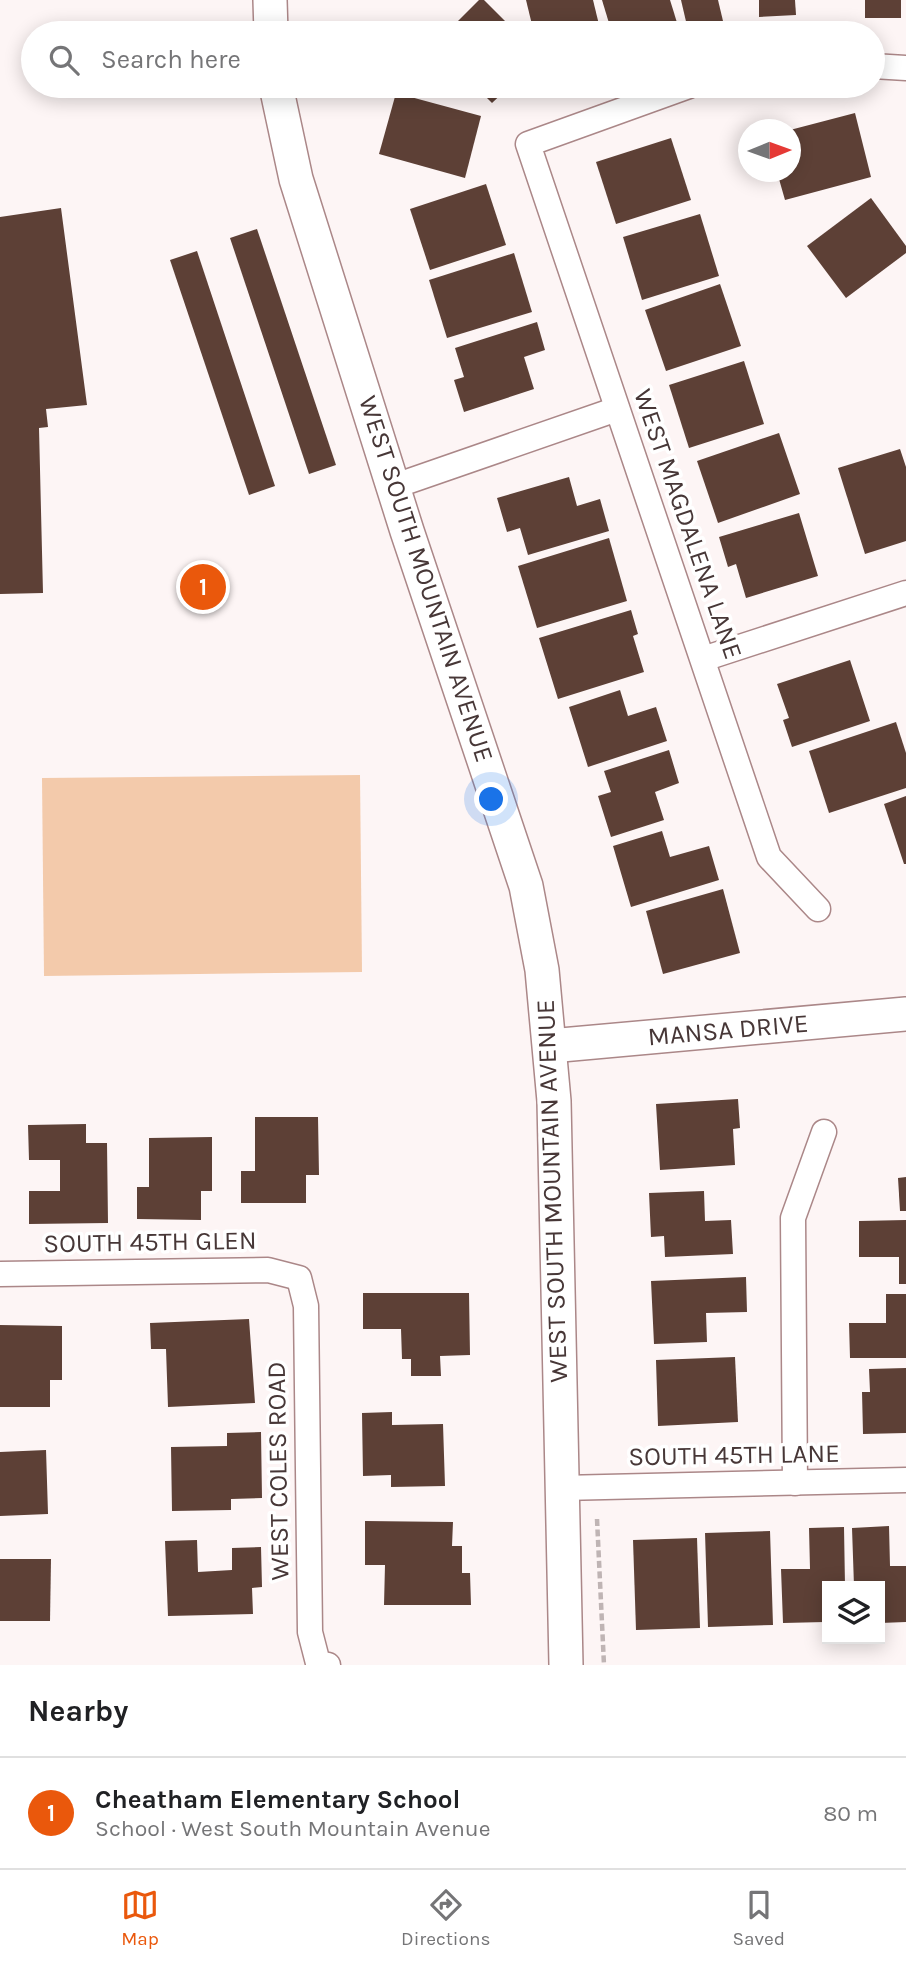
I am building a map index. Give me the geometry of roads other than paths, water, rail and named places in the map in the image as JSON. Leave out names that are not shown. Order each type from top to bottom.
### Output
[{"type":"street","points":[[270,0],[271,21]]},
{"type":"street","points":[[885,67],[906,68]]},
{"type":"street","name":"WEST SOUTH MOUNTAIN AVENUE","points":[[279,98],[296,179],[526,886],[542,970],[550,1046],[566,1665]]},
{"type":"street","name":"WEST MAGDALENA LANE","points":[[656,98],[528,144],[769,857],[818,909]]},
{"type":"street","points":[[394,486],[617,409]]},
{"type":"street","points":[[703,659],[906,593]]},
{"type":"street","name":"MANSA DRIVE","points":[[550,1046],[906,1014]]},
{"type":"street","points":[[795,1483],[793,1218],[824,1132]]},
{"type":"street","name":"SOUTH 45TH GLEN","points":[[0,1275],[268,1270],[299,1278]]},
{"type":"street","name":"WEST COLES ROAD","points":[[299,1278],[306,1306],[310,1632],[323,1664]]},
{"type":"street","name":"SOUTH 45TH LANE","points":[[562,1488],[906,1480]]},
{"type":"place","name":"Cheatham Elementary School","points":[[203,587]]}]
